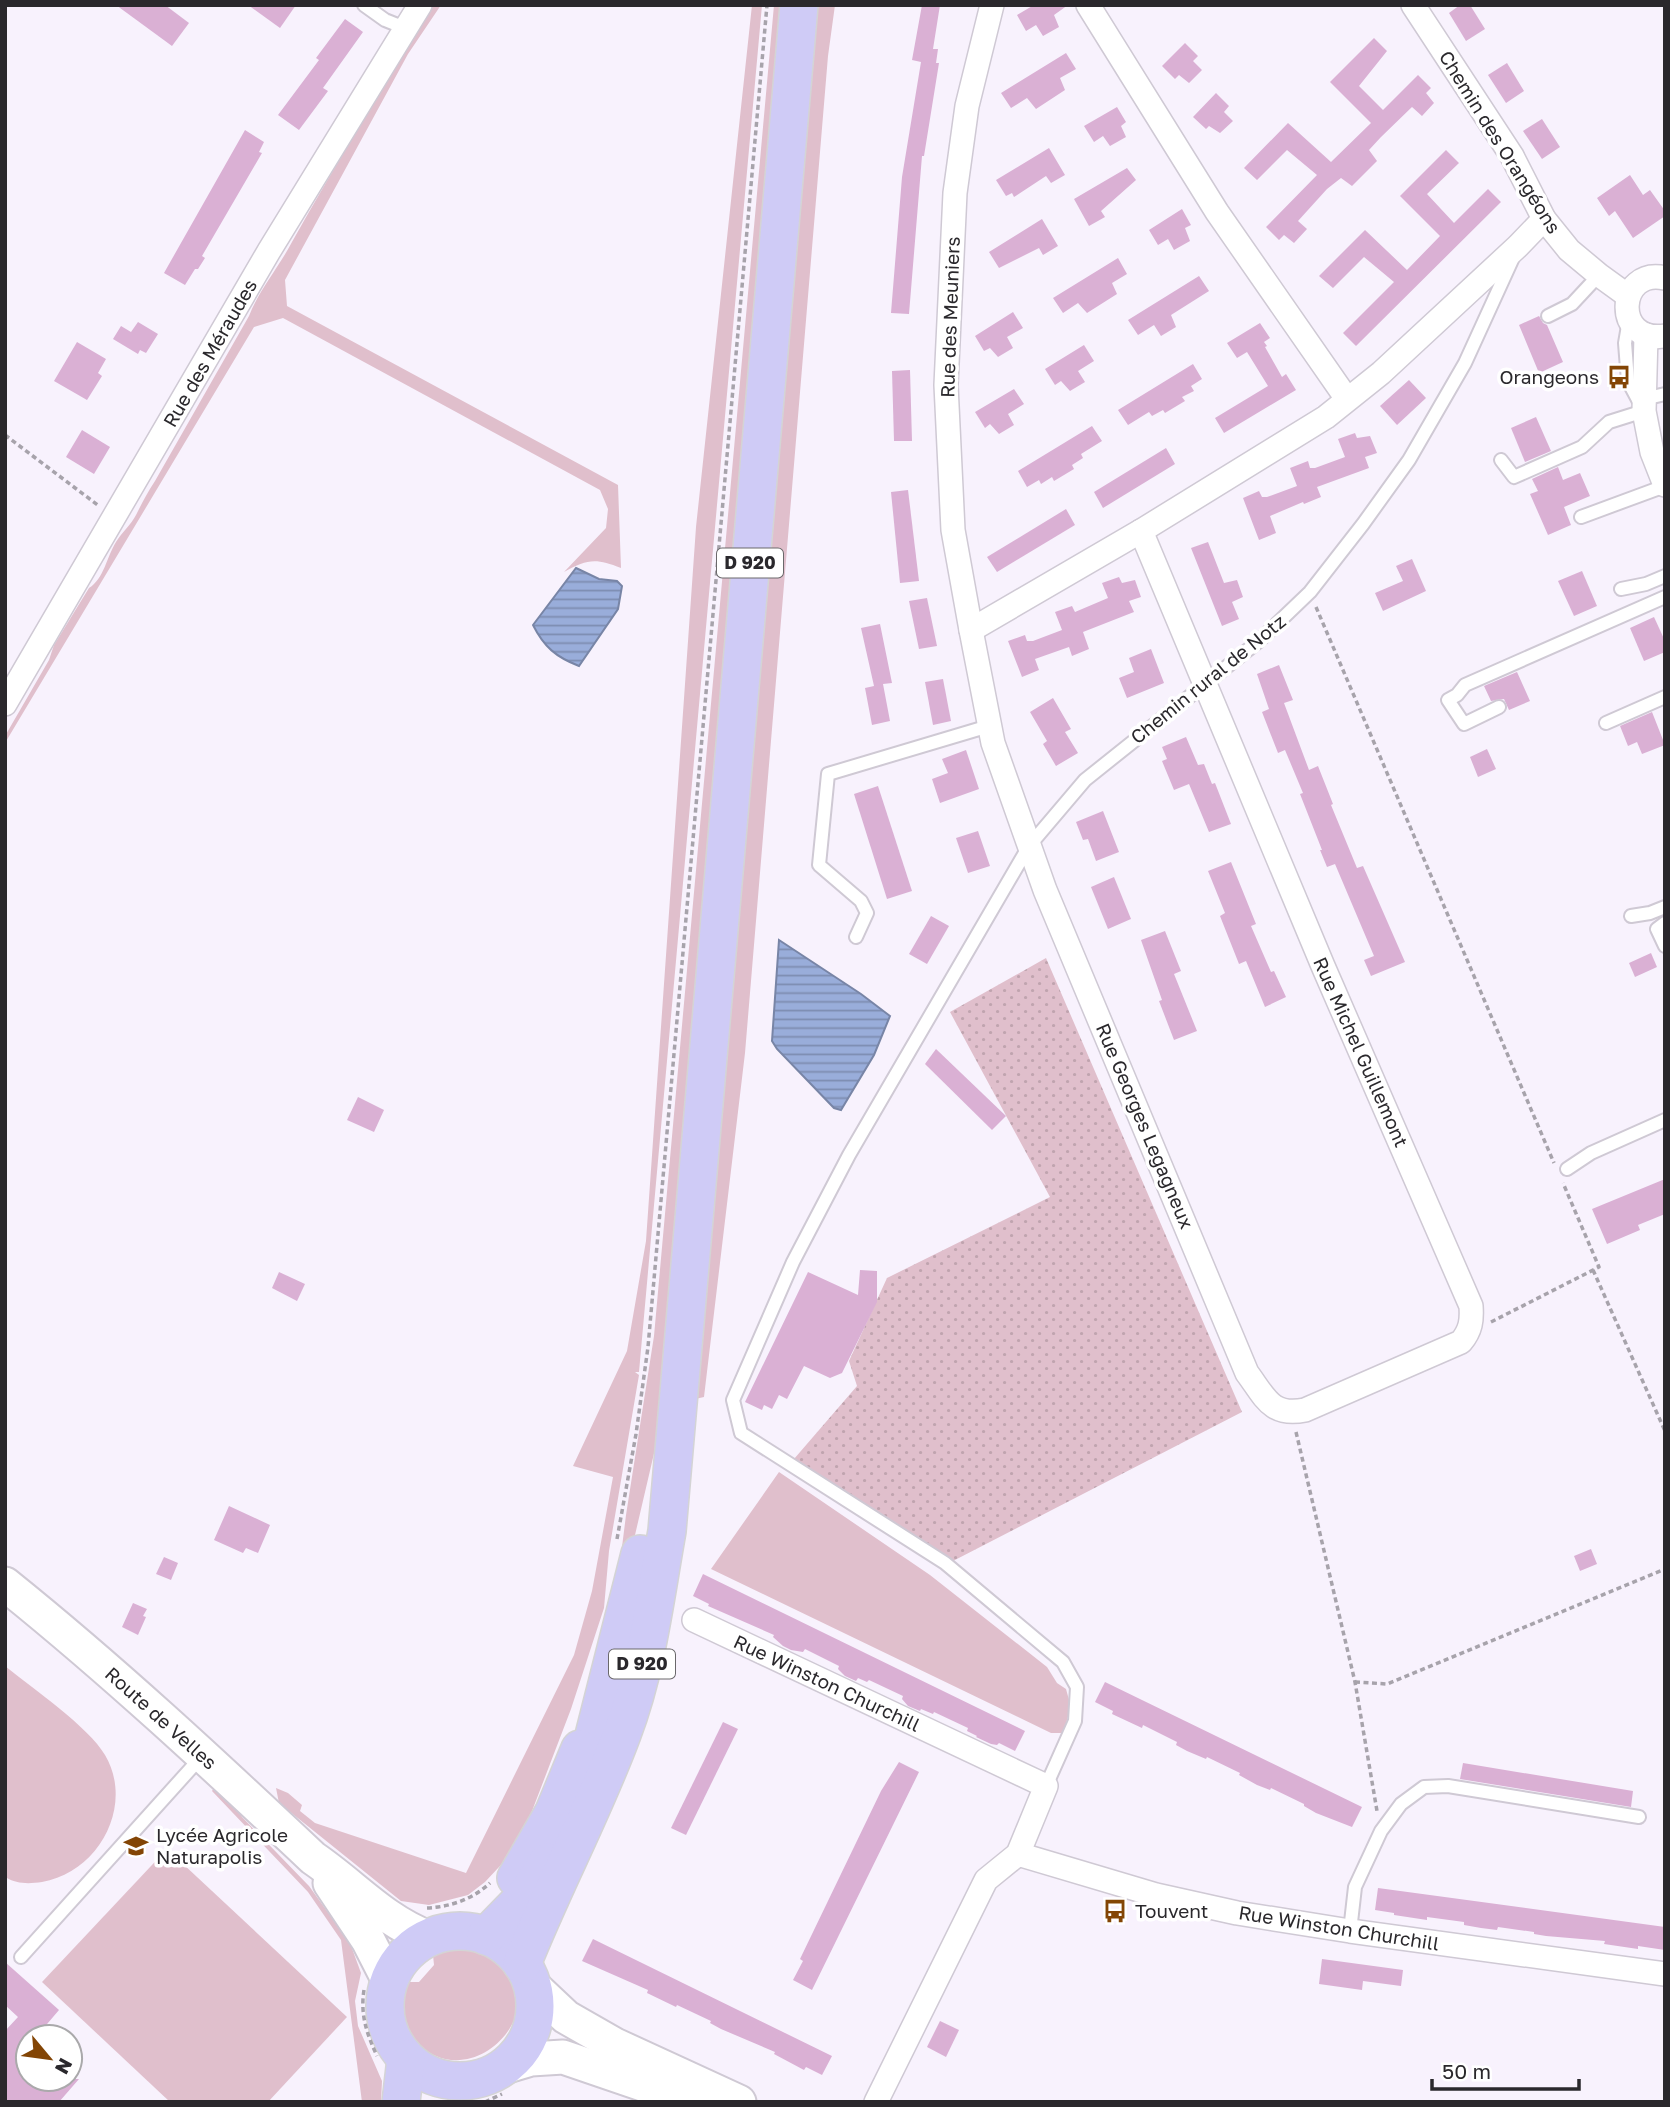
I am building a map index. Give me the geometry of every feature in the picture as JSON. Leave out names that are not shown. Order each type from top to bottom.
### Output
[{"type":"main road","name":"D 920","points":[[527,1975],[538,1923],[570,1859],[623,1732],[648,1643],[667,1531],[681,1343],[799,5]]},
{"type":"main road","name":"D 920","points":[[449,1928],[513,1883],[554,1812],[613,1663],[641,1549],[681,1343]]},
{"type":"main road","name":"Route de Velles","points":[[5,1584],[60,1628],[203,1755],[313,1858],[334,1872],[388,1918],[449,1928]]},
{"type":"main road","name":"Route de Velles","points":[[313,1858],[368,1940],[377,1981]]},
{"type":"main road","points":[[401,2102],[392,2058],[393,2042],[386,2022],[385,2001],[377,1981],[412,1948],[449,1928],[506,1947],[527,1975],[566,2017],[595,2034],[739,2102]]},
{"type":"main road","points":[[464,2086],[520,2052],[530,2032],[535,2009],[527,1975]]},
{"type":"main road","points":[[392,2058],[422,2072],[464,2086],[531,2059],[563,2057],[694,2102]]},
{"type":"street","name":"Rue des Méraudes","points":[[5,704],[269,251],[420,5]]},
{"type":"street","name":"Rue des Meuniers","points":[[989,726],[953,530],[946,385],[955,193],[967,106],[992,5]]},
{"type":"street","points":[[1088,5],[1217,212],[1348,399]]},
{"type":"street","name":"Chemin des Orangéons","points":[[1413,5],[1511,156],[1544,219],[1570,250],[1628,296]]},
{"type":"street","points":[[971,630],[1326,417],[1381,373],[1544,219]]},
{"type":"street","points":[[1665,278],[1653,277],[1638,283],[1628,296],[1626,308],[1636,329],[1655,335],[1651,452],[1665,486]]},
{"type":"street","points":[[1140,531],[1205,683]]},
{"type":"street","name":"Rue Michel Guillemont","points":[[1205,683],[1323,965],[1461,1278],[1471,1306],[1472,1320],[1468,1334]]},
{"type":"street","name":"Rue Georges Legagneux","points":[[989,726],[1045,890],[1247,1373],[1271,1406],[1292,1412]]},
{"type":"street","points":[[1292,1412],[1304,1410],[1461,1342],[1468,1334]]},
{"type":"street","name":"Rue Winston Churchill","points":[[694,1620],[1046,1786]]},
{"type":"street","points":[[876,2102],[986,1880],[1018,1854],[1046,1786]]},
{"type":"street","name":"Rue Winston Churchill","points":[[1018,1854],[1156,1895],[1237,1913],[1350,1931],[1665,1973]]},
{"type":"lane","points":[[364,5],[385,20],[405,28]]},
{"type":"lane","name":"Chemin rural de Notz","points":[[1046,1786],[1075,1721],[1077,1687],[1063,1662],[945,1563],[741,1433],[733,1400],[793,1262],[849,1155],[1029,846],[1085,780],[1259,641],[1310,592],[1409,460],[1465,363],[1518,246]]},
{"type":"lane","points":[[1548,316],[1572,304],[1599,275]]},
{"type":"lane","points":[[1501,460],[1514,477],[1582,447],[1609,422],[1651,401],[1628,382],[1625,343],[1629,319]]},
{"type":"lane","points":[[1581,517],[1665,486]]},
{"type":"lane","points":[[1621,589],[1646,584],[1665,576]]},
{"type":"lane","points":[[1499,707],[1464,724],[1448,700],[1457,695],[1465,685],[1665,597]]},
{"type":"lane","points":[[1606,723],[1665,697]]},
{"type":"lane","points":[[856,937],[867,913],[861,901],[819,865],[828,774],[989,726]]},
{"type":"lane","points":[[1631,916],[1665,907]]},
{"type":"lane","points":[[1665,923],[1657,929],[1665,946]]},
{"type":"lane","points":[[1561,1171],[1591,1153],[1665,1120]]},
{"type":"lane","points":[[21,1957],[203,1755]]},
{"type":"lane","points":[[1350,1931],[1355,1887],[1381,1831],[1401,1804],[1424,1787],[1448,1786],[1639,1817]]},
{"type":"path","points":[[617,1540],[648,1347],[767,5]]},
{"type":"path","points":[[5,435],[114,517]]},
{"type":"path","points":[[1310,592],[1561,1171],[1599,1267],[1468,1334]]},
{"type":"path","points":[[1593,1270],[1665,1432]]},
{"type":"path","points":[[1292,1412],[1355,1682],[1381,1831]]},
{"type":"path","points":[[1355,1682],[1387,1684],[1665,1569]]},
{"type":"path","points":[[449,1928],[453,1905],[486,1887],[495,1878]]},
{"type":"path","points":[[377,1981],[362,2001],[364,2028],[392,2058]]},
{"type":"shaded area","points":[[433,5],[441,5],[408,54],[285,280],[287,306],[618,485],[621,568],[592,561],[564,572],[606,528],[608,509],[600,490],[283,318],[254,327],[5,743],[5,736],[49,660],[54,645],[89,588],[102,573],[116,542],[134,519],[258,297]]},
{"type":"shaded area","points":[[752,5],[762,5],[639,1372],[635,1372],[639,1375],[609,1551],[604,1608],[571,1709],[524,1832],[512,1853],[485,1882],[468,1895],[429,1905],[401,1901],[279,1803],[276,1788],[288,1793],[302,1805],[300,1811],[315,1823],[466,1873],[574,1655],[592,1591],[613,1477],[573,1466],[627,1351],[646,1241],[696,527]]},
{"type":"shaded area","points":[[774,5],[784,5],[659,1432],[618,1608],[618,1579],[626,1515],[654,1336]]},
{"type":"shaded area","points":[[813,5],[835,5],[828,56],[745,1053],[704,1397],[695,1399]]},
{"type":"shaded area","points":[[1046,958],[1242,1412],[953,1561],[794,1459],[857,1386],[849,1361],[887,1278],[1050,1197],[950,1012]]},
{"type":"shaded area","points":[[779,1472],[930,1575],[1047,1667],[1057,1683],[1066,1689],[1071,1707],[1063,1733],[1051,1733],[711,1569]]},
{"type":"shaded area","points":[[5,1666],[86,1732],[105,1755],[113,1775],[116,1795],[106,1834],[80,1866],[62,1876],[42,1882],[23,1883],[5,1877]]},
{"type":"shaded area","points":[[215,1786],[236,1805],[242,1817],[309,1886],[350,1943],[361,1973],[355,2001],[358,2026],[382,2081],[381,2102],[362,2102],[341,1940],[308,1892],[212,1791]]},
{"type":"shaded area","points":[[167,1849],[347,2017],[268,2102],[170,2102],[42,1982]]},
{"type":"shaded area","points":[[465,1948],[499,1962],[516,1982],[518,2006],[510,2029],[492,2048],[469,2059],[442,2058],[416,2043],[411,2036],[403,2014],[404,1998],[408,1982],[419,1982],[434,1965],[433,1955],[449,1949]]},
{"type":"water","points":[[576,568],[599,579],[617,581],[622,586],[618,609],[579,666],[552,650],[533,625]]},
{"type":"water","points":[[779,940],[890,1016],[874,1055],[841,1110],[834,1108],[772,1041]]},
{"type":"building","points":[[116,5],[165,5],[189,23],[172,46]]},
{"type":"building","points":[[248,5],[296,5],[280,28]]},
{"type":"building","points":[[922,5],[940,5],[933,49],[938,49],[936,63],[939,63],[922,156],[909,314],[891,313],[902,177],[921,62],[912,60]]},
{"type":"building","points":[[1034,5],[1068,5],[1054,15],[1059,27],[1043,36],[1036,25],[1026,31],[1017,15]]},
{"type":"building","points":[[1460,5],[1470,5],[1485,29],[1466,41],[1449,13]]},
{"type":"building","points":[[345,19],[363,32],[323,88],[328,91],[299,130],[278,115],[319,60],[316,58]]},
{"type":"building","points":[[1374,38],[1387,51],[1359,86],[1383,110],[1418,75],[1431,88],[1426,93],[1434,103],[1422,116],[1412,107],[1381,137],[1369,150],[1377,161],[1352,186],[1341,178],[1327,189],[1298,221],[1307,229],[1294,243],[1284,235],[1279,240],[1266,227],[1317,175],[1287,150],[1257,180],[1244,168],[1288,123],[1331,162],[1371,123],[1330,82]]},
{"type":"building","points":[[1185,43],[1198,56],[1193,61],[1202,70],[1189,83],[1179,75],[1175,79],[1162,66]]},
{"type":"building","points":[[1066,53],[1076,69],[1060,78],[1065,90],[1036,109],[1027,98],[1011,108],[1001,93]]},
{"type":"building","points":[[1507,63],[1524,91],[1506,103],[1488,75]]},
{"type":"building","points":[[1216,93],[1229,106],[1224,112],[1233,121],[1220,133],[1209,126],[1206,129],[1193,117]]},
{"type":"building","points":[[1117,107],[1126,122],[1121,126],[1126,137],[1110,146],[1103,136],[1094,142],[1084,126]]},
{"type":"building","points":[[1542,119],[1560,147],[1542,159],[1523,131]]},
{"type":"building","points":[[245,130],[264,142],[259,152],[262,153],[202,256],[205,258],[185,285],[164,273]]},
{"type":"building","points":[[1049,148],[1065,175],[1051,183],[1046,176],[1014,197],[1012,193],[1006,196],[996,180]]},
{"type":"building","points":[[1446,150],[1459,163],[1427,194],[1454,223],[1488,189],[1501,202],[1356,346],[1343,333],[1394,282],[1364,257],[1333,288],[1319,276],[1365,230],[1407,270],[1440,236],[1400,196]]},
{"type":"building","points":[[1127,168],[1136,180],[1101,211],[1105,217],[1089,226],[1074,199]]},
{"type":"building","points":[[1630,175],[1643,195],[1650,190],[1665,211],[1665,216],[1633,238],[1615,211],[1609,216],[1597,198]]},
{"type":"building","points":[[1182,209],[1191,225],[1185,228],[1190,241],[1174,250],[1168,239],[1158,245],[1149,230]]},
{"type":"building","points":[[1042,219],[1058,246],[1043,255],[1039,248],[999,268],[989,252]]},
{"type":"building","points":[[1118,258],[1127,274],[1112,283],[1117,294],[1087,313],[1078,303],[1063,313],[1053,298]]},
{"type":"building","points":[[1199,276],[1209,291],[1171,315],[1176,327],[1161,336],[1154,325],[1138,335],[1128,320]]},
{"type":"building","points":[[1013,312],[1023,328],[1007,337],[1013,348],[998,357],[990,348],[984,351],[975,336]]},
{"type":"building","points":[[1539,316],[1547,325],[1563,362],[1539,373],[1519,325]]},
{"type":"building","points":[[138,322],[158,334],[146,353],[140,350],[138,354],[113,339],[121,326],[131,332]]},
{"type":"building","points":[[1260,323],[1270,338],[1264,342],[1267,346],[1265,347],[1282,377],[1286,374],[1296,390],[1224,433],[1215,418],[1268,386],[1247,352],[1237,358],[1227,343]]},
{"type":"building","points":[[77,342],[106,359],[98,373],[102,376],[87,400],[54,381]]},
{"type":"building","points":[[1084,345],[1094,361],[1078,371],[1085,382],[1070,391],[1061,381],[1055,385],[1045,369]]},
{"type":"building","points":[[1193,364],[1202,379],[1191,386],[1194,391],[1182,397],[1185,401],[1165,413],[1163,410],[1152,416],[1149,412],[1128,425],[1118,410]]},
{"type":"building","points":[[910,370],[912,441],[894,441],[892,371]]},
{"type":"building","points":[[1409,380],[1426,398],[1397,425],[1380,406]]},
{"type":"building","points":[[1014,389],[1024,404],[1008,414],[1014,425],[999,434],[990,424],[985,428],[975,412]]},
{"type":"building","points":[[1536,417],[1551,451],[1525,462],[1511,428]]},
{"type":"building","points":[[1092,426],[1102,441],[1081,454],[1083,458],[1072,465],[1074,469],[1054,481],[1052,477],[1041,484],[1039,480],[1027,487],[1018,471]]},
{"type":"building","points":[[82,430],[110,447],[94,474],[66,457]]},
{"type":"building","points":[[1355,433],[1357,438],[1370,436],[1377,453],[1365,457],[1369,468],[1317,487],[1321,497],[1270,516],[1276,533],[1259,540],[1243,498],[1259,491],[1262,497],[1267,497],[1297,486],[1290,468],[1308,461],[1310,468],[1315,468],[1345,457],[1338,439]]},
{"type":"building","points":[[1166,448],[1175,464],[1103,508],[1094,492]]},
{"type":"building","points":[[1558,467],[1563,480],[1580,473],[1590,496],[1564,507],[1571,525],[1548,535],[1530,494],[1538,491],[1532,479]]},
{"type":"building","points":[[908,490],[919,581],[900,583],[891,492]]},
{"type":"building","points":[[1066,509],[1075,525],[997,572],[987,557]]},
{"type":"building","points":[[1208,542],[1224,583],[1237,580],[1243,597],[1232,602],[1239,619],[1222,626],[1191,548]]},
{"type":"building","points":[[1412,559],[1426,591],[1383,611],[1375,593],[1403,581],[1396,566]]},
{"type":"building","points":[[1582,571],[1597,606],[1574,616],[1558,581]]},
{"type":"building","points":[[1119,577],[1122,583],[1135,580],[1141,597],[1129,601],[1134,612],[1083,632],[1089,649],[1072,656],[1069,647],[1035,659],[1039,670],[1022,677],[1008,641],[1025,635],[1027,641],[1033,641],[1062,630],[1055,612],[1072,606],[1075,612],[1108,598],[1102,583]]},
{"type":"building","points":[[927,598],[937,646],[919,649],[909,601]]},
{"type":"building","points":[[1654,617],[1665,641],[1665,652],[1644,661],[1630,628]]},
{"type":"building","points":[[880,624],[892,683],[883,684],[890,721],[872,725],[865,688],[874,686],[861,628]]},
{"type":"building","points":[[1151,649],[1164,683],[1127,698],[1119,678],[1134,672],[1129,658]]},
{"type":"building","points":[[1279,665],[1293,700],[1284,703],[1309,770],[1318,766],[1357,868],[1363,866],[1405,962],[1371,976],[1364,960],[1374,956],[1335,864],[1327,867],[1300,794],[1303,793],[1285,750],[1278,753],[1262,712],[1269,709],[1257,674]]},
{"type":"building","points":[[1517,672],[1530,701],[1509,710],[1504,699],[1491,701],[1484,686]]},
{"type":"building","points":[[943,679],[951,721],[933,725],[925,682]]},
{"type":"building","points":[[1053,698],[1071,729],[1065,732],[1078,753],[1056,766],[1043,744],[1047,741],[1030,712]]},
{"type":"building","points":[[1652,712],[1665,745],[1642,754],[1637,742],[1628,746],[1620,726]]},
{"type":"building","points":[[1186,737],[1198,765],[1204,764],[1212,784],[1215,783],[1231,824],[1209,832],[1189,784],[1174,790],[1162,761],[1167,759],[1162,747]]},
{"type":"building","points":[[1487,749],[1496,769],[1478,777],[1470,757]]},
{"type":"building","points":[[966,750],[979,789],[940,803],[932,779],[948,773],[942,759]]},
{"type":"building","points":[[878,786],[912,891],[887,899],[854,794]]},
{"type":"building","points":[[1103,811],[1119,852],[1096,861],[1088,839],[1083,840],[1076,822]]},
{"type":"building","points":[[978,831],[990,866],[968,873],[956,838]]},
{"type":"building","points":[[1231,862],[1256,924],[1251,926],[1271,972],[1274,971],[1286,997],[1265,1007],[1246,961],[1239,964],[1220,916],[1225,913],[1208,871]]},
{"type":"building","points":[[1114,877],[1131,919],[1108,929],[1091,887]]},
{"type":"building","points":[[931,916],[949,926],[927,964],[909,954]]},
{"type":"building","points":[[1165,931],[1181,971],[1174,974],[1197,1031],[1174,1040],[1141,940]]},
{"type":"building","points":[[1651,953],[1657,967],[1635,977],[1629,963]]},
{"type":"building","points":[[936,1049],[1006,1116],[992,1130],[925,1064]]},
{"type":"building","points":[[358,1097],[384,1110],[374,1132],[347,1120]]},
{"type":"building","points":[[1665,1179],[1665,1214],[1638,1225],[1640,1230],[1607,1244],[1592,1209]]},
{"type":"building","points":[[860,1270],[877,1271],[877,1302],[842,1373],[830,1378],[804,1366],[787,1399],[779,1395],[772,1409],[764,1405],[762,1410],[745,1402],[808,1272],[858,1295]]},
{"type":"building","points":[[279,1272],[305,1284],[297,1301],[272,1288]]},
{"type":"building","points":[[229,1506],[270,1525],[258,1553],[246,1548],[243,1553],[214,1540]]},
{"type":"building","points":[[1591,1549],[1597,1564],[1580,1571],[1574,1556]]},
{"type":"building","points":[[164,1557],[178,1563],[171,1580],[156,1574]]},
{"type":"building","points":[[703,1574],[1025,1731],[1015,1751],[999,1743],[991,1744],[976,1737],[967,1731],[968,1728],[934,1712],[920,1711],[908,1706],[902,1699],[903,1696],[869,1680],[867,1682],[858,1678],[856,1681],[845,1676],[838,1669],[839,1666],[805,1649],[803,1652],[791,1650],[783,1646],[774,1635],[708,1606],[709,1604],[693,1596]]},
{"type":"building","points":[[133,1603],[147,1609],[138,1635],[122,1627]]},
{"type":"building","points":[[1105,1682],[1362,1807],[1352,1827],[1316,1813],[1271,1788],[1270,1790],[1257,1785],[1239,1775],[1240,1773],[1207,1757],[1206,1759],[1187,1751],[1176,1745],[1177,1742],[1143,1725],[1142,1728],[1112,1714],[1113,1711],[1095,1702]]},
{"type":"building","points":[[723,1722],[738,1729],[686,1835],[671,1828]]},
{"type":"building","points":[[899,1762],[919,1772],[812,1990],[793,1980],[803,1961],[800,1959],[881,1791]]},
{"type":"building","points":[[1463,1763],[1633,1791],[1631,1807],[1460,1779]]},
{"type":"building","points":[[1378,1888],[1665,1927],[1665,1950],[1638,1946],[1638,1949],[1604,1944],[1605,1941],[1546,1936],[1498,1927],[1497,1930],[1464,1925],[1464,1922],[1394,1915],[1375,1910]]},
{"type":"building","points":[[593,1939],[832,2056],[822,2075],[806,2067],[804,2070],[774,2054],[775,2052],[721,2029],[710,2023],[711,2021],[647,1993],[648,1990],[582,1961]]},
{"type":"building","points":[[1322,1959],[1403,1970],[1401,1986],[1363,1981],[1362,1990],[1319,1984]]},
{"type":"building","points":[[5,1962],[59,2010],[48,2023],[14,2023],[14,2093],[67,2093],[59,2102],[5,2102],[5,2031],[18,2017],[5,2005]]},
{"type":"building","points":[[940,2021],[959,2030],[946,2057],[927,2047]]},
{"type":"place","name":"Orangeons","points":[[1619,377]]},
{"type":"place","name":"Lycée Agricole Naturapolis","points":[[136,1846]]},
{"type":"place","name":"Touvent","points":[[1115,1911]]}]
